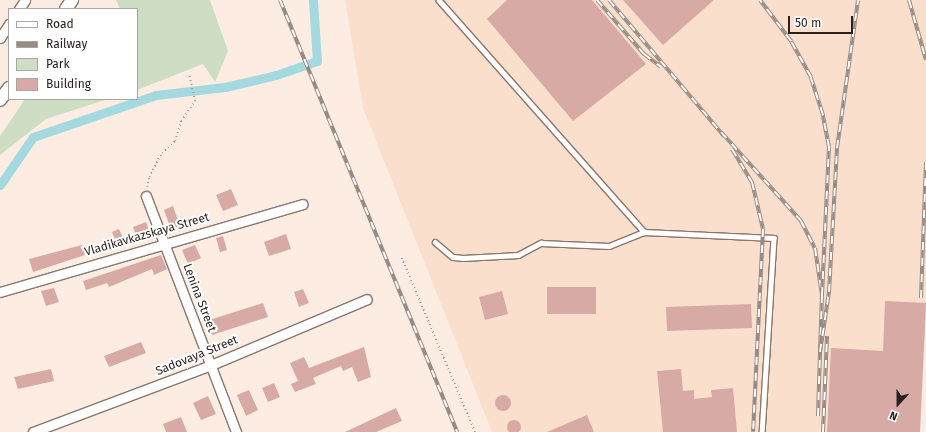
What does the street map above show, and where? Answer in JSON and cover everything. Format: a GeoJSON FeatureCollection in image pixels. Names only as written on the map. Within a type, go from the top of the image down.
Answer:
{"type":"FeatureCollection","features":[{"type":"Feature","properties":{"kind":"main road"},"geometry":{"type":"LineString","coordinates":[[0,100],[8,89]]}},
{"type":"Feature","properties":{"kind":"street"},"geometry":{"type":"LineString","coordinates":[[0,38],[8,26]]}},
{"type":"Feature","properties":{"kind":"street","name":"Lenina Street"},"geometry":{"type":"LineString","coordinates":[[146,196],[165,242],[236,432]]}},
{"type":"Feature","properties":{"kind":"street","name":"Vladikavkazskaya Street"},"geometry":{"type":"LineString","coordinates":[[0,292],[165,242],[302,204]]}},
{"type":"Feature","properties":{"kind":"street","name":"Sadovaya Street"},"geometry":{"type":"LineString","coordinates":[[33,432],[211,365],[367,299]]}},
{"type":"Feature","properties":{"kind":"lane"},"geometry":{"type":"LineString","coordinates":[[439,0],[644,232]]}},
{"type":"Feature","properties":{"kind":"lane"},"geometry":{"type":"LineString","coordinates":[[435,242],[453,257],[463,258],[518,255],[542,242],[609,246],[644,232],[774,238],[762,432]]}},
{"type":"Feature","properties":{"kind":"path"},"geometry":{"type":"LineString","coordinates":[[146,196],[149,177],[162,153],[175,141],[194,96],[189,75]]}},
{"type":"Feature","properties":{"kind":"path"},"geometry":{"type":"LineString","coordinates":[[402,258],[475,432]]}},
{"type":"Feature","properties":{"kind":"shaded area"},"geometry":{"type":"Polygon","coordinates":[[[345,0],[926,0],[926,317],[920,432],[492,432],[363,108],[345,0]]]}},
{"type":"Feature","properties":{"kind":"green space"},"geometry":{"type":"Polygon","coordinates":[[[116,0],[210,0],[228,51],[215,82],[203,64],[138,90],[138,8],[120,8],[116,0]]]}},
{"type":"Feature","properties":{"kind":"green space"},"geometry":{"type":"Polygon","coordinates":[[[24,100],[105,100],[46,119],[0,155],[0,136],[24,100]]]}},
{"type":"Feature","properties":{"kind":"building"},"geometry":{"type":"Polygon","coordinates":[[[507,0],[592,0],[646,64],[573,121],[487,19],[507,0]]]}},
{"type":"Feature","properties":{"kind":"building"},"geometry":{"type":"Polygon","coordinates":[[[623,0],[714,0],[663,45],[623,0]]]}},
{"type":"Feature","properties":{"kind":"building"},"geometry":{"type":"Polygon","coordinates":[[[231,189],[238,205],[223,211],[216,195],[231,189]]]}},
{"type":"Feature","properties":{"kind":"building"},"geometry":{"type":"Polygon","coordinates":[[[173,206],[180,226],[171,229],[164,210],[173,206]]]}},
{"type":"Feature","properties":{"kind":"building"},"geometry":{"type":"Polygon","coordinates":[[[146,222],[150,233],[137,238],[133,227],[146,222]]]}},
{"type":"Feature","properties":{"kind":"building"},"geometry":{"type":"Polygon","coordinates":[[[119,229],[125,243],[118,246],[112,232],[119,229]]]}},
{"type":"Feature","properties":{"kind":"building"},"geometry":{"type":"Polygon","coordinates":[[[286,234],[291,249],[269,256],[264,242],[286,234]]]}},
{"type":"Feature","properties":{"kind":"building"},"geometry":{"type":"Polygon","coordinates":[[[223,236],[227,250],[220,252],[216,238],[223,236]]]}},
{"type":"Feature","properties":{"kind":"building"},"geometry":{"type":"Polygon","coordinates":[[[82,245],[85,255],[33,272],[29,259],[82,245]]]}},
{"type":"Feature","properties":{"kind":"building"},"geometry":{"type":"Polygon","coordinates":[[[195,245],[201,258],[188,264],[182,250],[195,245]]]}},
{"type":"Feature","properties":{"kind":"building"},"geometry":{"type":"Polygon","coordinates":[[[161,255],[167,269],[154,275],[152,269],[109,287],[107,283],[86,290],[83,281],[161,255]]]}},
{"type":"Feature","properties":{"kind":"building"},"geometry":{"type":"Polygon","coordinates":[[[547,287],[596,287],[596,314],[547,314],[547,287]]]}},
{"type":"Feature","properties":{"kind":"building"},"geometry":{"type":"Polygon","coordinates":[[[54,288],[59,302],[46,306],[41,291],[54,288]]]}},
{"type":"Feature","properties":{"kind":"building"},"geometry":{"type":"Polygon","coordinates":[[[303,289],[309,303],[299,307],[294,292],[303,289]]]}},
{"type":"Feature","properties":{"kind":"building"},"geometry":{"type":"Polygon","coordinates":[[[502,291],[508,314],[485,320],[479,297],[502,291]]]}},
{"type":"Feature","properties":{"kind":"building"},"geometry":{"type":"Polygon","coordinates":[[[885,301],[926,303],[920,432],[827,432],[831,348],[883,351],[885,301]]]}},
{"type":"Feature","properties":{"kind":"building"},"geometry":{"type":"Polygon","coordinates":[[[263,303],[268,317],[212,335],[206,321],[263,303]]]}},
{"type":"Feature","properties":{"kind":"building"},"geometry":{"type":"Polygon","coordinates":[[[751,304],[752,328],[667,331],[666,307],[751,304]]]}},
{"type":"Feature","properties":{"kind":"building"},"geometry":{"type":"Polygon","coordinates":[[[141,342],[146,353],[109,367],[104,356],[141,342]]]}},
{"type":"Feature","properties":{"kind":"building"},"geometry":{"type":"Polygon","coordinates":[[[364,347],[371,377],[358,382],[352,367],[343,371],[341,366],[313,378],[316,384],[295,392],[291,384],[298,381],[290,363],[304,357],[309,368],[364,347]]]}},
{"type":"Feature","properties":{"kind":"building"},"geometry":{"type":"Polygon","coordinates":[[[51,369],[54,381],[18,389],[14,377],[51,369]]]}},
{"type":"Feature","properties":{"kind":"building"},"geometry":{"type":"Polygon","coordinates":[[[681,369],[683,391],[694,390],[694,399],[712,397],[711,390],[733,388],[737,432],[663,432],[657,371],[681,369]]]}},
{"type":"Feature","properties":{"kind":"building"},"geometry":{"type":"Polygon","coordinates":[[[274,383],[280,397],[268,402],[262,388],[274,383]]]}},
{"type":"Feature","properties":{"kind":"building"},"geometry":{"type":"Polygon","coordinates":[[[249,390],[258,410],[246,416],[237,395],[249,390]]]}},
{"type":"Feature","properties":{"kind":"building"},"geometry":{"type":"Polygon","coordinates":[[[503,395],[509,397],[511,403],[509,409],[503,411],[497,409],[495,403],[497,397],[503,395]]]}},
{"type":"Feature","properties":{"kind":"building"},"geometry":{"type":"Polygon","coordinates":[[[208,396],[216,414],[201,420],[193,403],[208,396]]]}},
{"type":"Feature","properties":{"kind":"building"},"geometry":{"type":"Polygon","coordinates":[[[396,408],[402,421],[376,432],[345,432],[396,408]]]}},
{"type":"Feature","properties":{"kind":"building"},"geometry":{"type":"Polygon","coordinates":[[[587,415],[594,432],[547,432],[587,415]]]}},
{"type":"Feature","properties":{"kind":"building"},"geometry":{"type":"Polygon","coordinates":[[[181,417],[187,432],[166,432],[163,424],[181,417]]]}},
{"type":"Feature","properties":{"kind":"building"},"geometry":{"type":"Polygon","coordinates":[[[511,420],[517,420],[521,424],[521,430],[518,433],[510,433],[507,430],[507,424],[511,420]]]}},
{"type":"Feature","properties":{"kind":"waterway"},"geometry":{"type":"LineString","coordinates":[[0,185],[33,137],[156,95],[225,87],[276,75],[317,61],[313,0]]}},
{"type":"Feature","properties":{"kind":"railway"},"geometry":{"type":"LineString","coordinates":[[280,0],[457,432]]}},
{"type":"Feature","properties":{"kind":"railway"},"geometry":{"type":"LineString","coordinates":[[597,0],[644,54],[661,67]]}},
{"type":"Feature","properties":{"kind":"railway"},"geometry":{"type":"LineString","coordinates":[[609,0],[724,136]]}},
{"type":"Feature","properties":{"kind":"railway"},"geometry":{"type":"LineString","coordinates":[[721,132],[801,221],[815,248],[822,295],[829,147],[823,115],[811,77],[791,41],[760,0]]}},
{"type":"Feature","properties":{"kind":"railway"},"geometry":{"type":"LineString","coordinates":[[822,295],[820,352],[829,292],[837,148],[858,0]]}},
{"type":"Feature","properties":{"kind":"railway"},"geometry":{"type":"LineString","coordinates":[[909,0],[926,60]]}},
{"type":"Feature","properties":{"kind":"railway"},"geometry":{"type":"LineString","coordinates":[[732,149],[752,182],[763,229],[753,432]]}},
{"type":"Feature","properties":{"kind":"railway"},"geometry":{"type":"LineString","coordinates":[[921,298],[926,162]]}},
{"type":"Feature","properties":{"kind":"railway"},"geometry":{"type":"LineString","coordinates":[[823,432],[827,336]]}},
{"type":"Feature","properties":{"kind":"railway"},"geometry":{"type":"LineString","coordinates":[[818,416],[820,352]]}}]}
